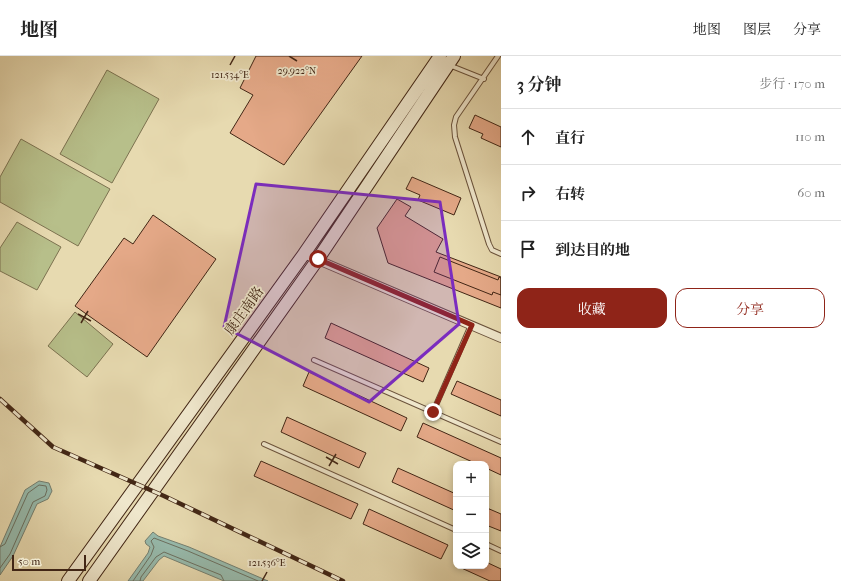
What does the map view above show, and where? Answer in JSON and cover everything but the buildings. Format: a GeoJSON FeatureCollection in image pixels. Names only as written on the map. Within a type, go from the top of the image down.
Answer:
{"type":"FeatureCollection","features":[{"type":"Feature","properties":{"kind":"main road","name":"康庄南路"},"geometry":{"type":"LineString","coordinates":[[68,581],[304,254],[448,59]]}},
{"type":"Feature","properties":{"kind":"main road"},"geometry":{"type":"LineString","coordinates":[[89,581],[318,259],[448,59]]}},
{"type":"Feature","properties":{"kind":"street"},"geometry":{"type":"LineString","coordinates":[[304,254],[501,338]]}},
{"type":"Feature","properties":{"kind":"lane"},"geometry":{"type":"LineString","coordinates":[[498,56],[484,79],[456,117],[454,124],[455,136],[489,244],[492,250],[501,254]]}},
{"type":"Feature","properties":{"kind":"lane"},"geometry":{"type":"LineString","coordinates":[[448,59],[484,79]]}},
{"type":"Feature","properties":{"kind":"lane"},"geometry":{"type":"LineString","coordinates":[[433,412],[472,325]]}},
{"type":"Feature","properties":{"kind":"lane"},"geometry":{"type":"LineString","coordinates":[[314,360],[501,442]]}},
{"type":"Feature","properties":{"kind":"lane"},"geometry":{"type":"LineString","coordinates":[[264,444],[453,529]]}},
{"type":"Feature","properties":{"kind":"lane"},"geometry":{"type":"LineString","coordinates":[[489,545],[501,551]]}},
{"type":"Feature","properties":{"kind":"highlighted area"},"geometry":{"type":"Polygon","coordinates":[[[256,184],[440,202],[459,324],[369,402],[224,327],[256,184]]]}},
{"type":"Feature","properties":{"kind":"green space"},"geometry":{"type":"Polygon","coordinates":[[[107,70],[159,99],[112,183],[60,154],[107,70]]]}},
{"type":"Feature","properties":{"kind":"green space"},"geometry":{"type":"Polygon","coordinates":[[[21,139],[110,189],[78,246],[0,202],[0,177],[21,139]]]}},
{"type":"Feature","properties":{"kind":"green space"},"geometry":{"type":"Polygon","coordinates":[[[17,222],[61,247],[37,290],[0,271],[0,248],[17,222]]]}},
{"type":"Feature","properties":{"kind":"green space"},"geometry":{"type":"Polygon","coordinates":[[[75,312],[113,344],[87,377],[48,346],[75,312]]]}},
{"type":"Feature","properties":{"kind":"water"},"geometry":{"type":"Polygon","coordinates":[[[39,481],[49,483],[52,491],[48,499],[37,504],[13,556],[0,575],[0,547],[25,490],[39,481]]]}},
{"type":"Feature","properties":{"kind":"water"},"geometry":{"type":"Polygon","coordinates":[[[153,532],[158,536],[189,547],[268,581],[224,581],[164,556],[159,560],[143,581],[128,581],[148,553],[150,547],[145,541],[153,532]]]}},
{"type":"Feature","properties":{"kind":"railway"},"geometry":{"type":"LineString","coordinates":[[0,399],[53,447],[164,496],[343,581]]}},
{"type":"Feature","properties":{"kind":"route"},"geometry":{"type":"LineString","coordinates":[[318,259],[472,325],[433,412]]}}]}
